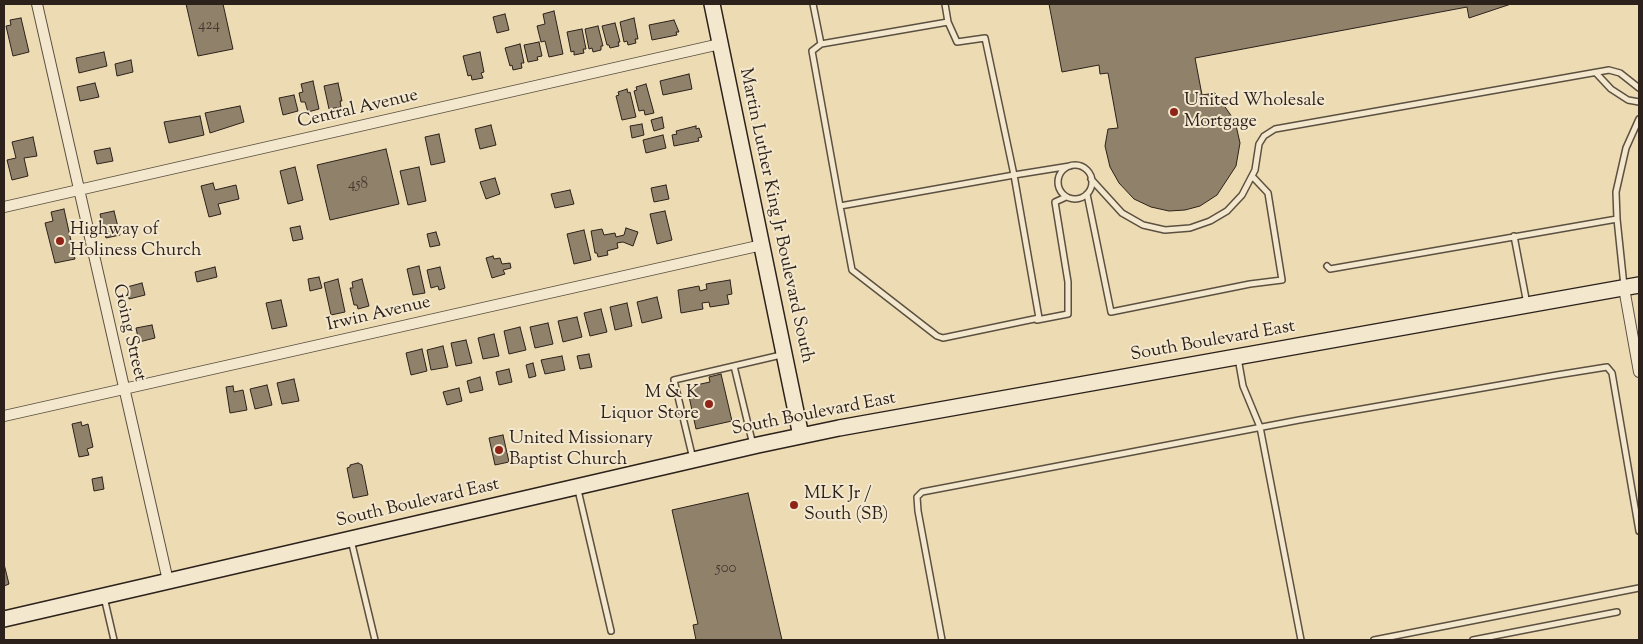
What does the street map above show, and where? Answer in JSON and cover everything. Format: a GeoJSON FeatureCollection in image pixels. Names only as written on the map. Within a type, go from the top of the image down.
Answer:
{"type":"FeatureCollection","features":[{"type":"Feature","properties":{"kind":"street","name":"Going Street"},"geometry":{"type":"LineString","coordinates":[[37,4],[168,581]]}},
{"type":"Feature","properties":{"kind":"street","name":"Martin Luther King Jr Boulevard South"},"geometry":{"type":"LineString","coordinates":[[712,4],[801,436]]}},
{"type":"Feature","properties":{"kind":"street","name":"Central Avenue"},"geometry":{"type":"LineString","coordinates":[[4,207],[720,44]]}},
{"type":"Feature","properties":{"kind":"street","name":"Irwin Avenue"},"geometry":{"type":"LineString","coordinates":[[4,416],[762,245]]}},
{"type":"Feature","properties":{"kind":"street","name":"South Boulevard East"},"geometry":{"type":"LineString","coordinates":[[4,619],[801,436],[1639,285]]}},
{"type":"Feature","properties":{"kind":"street"},"geometry":{"type":"LineString","coordinates":[[1624,288],[1639,372]]}},
{"type":"Feature","properties":{"kind":"lane"},"geometry":{"type":"LineString","coordinates":[[813,4],[821,44]]}},
{"type":"Feature","properties":{"kind":"lane"},"geometry":{"type":"LineString","coordinates":[[945,4],[948,22],[957,42],[983,36],[986,39],[1014,175],[1039,316],[1037,320]]}},
{"type":"Feature","properties":{"kind":"lane"},"geometry":{"type":"LineString","coordinates":[[948,22],[821,44],[812,51],[854,274],[937,336],[944,338],[1068,314],[1068,282],[1055,202],[1066,196]]}},
{"type":"Feature","properties":{"kind":"lane"},"geometry":{"type":"LineString","coordinates":[[840,206],[1014,175],[1081,166],[1122,213],[1142,225],[1165,230],[1190,228],[1210,221],[1227,211],[1242,195],[1252,176],[1259,144],[1264,136],[1275,129],[1582,73],[1596,73],[1608,70],[1620,73],[1639,88]]}},
{"type":"Feature","properties":{"kind":"lane"},"geometry":{"type":"LineString","coordinates":[[1596,73],[1611,89],[1628,100],[1639,102]]}},
{"type":"Feature","properties":{"kind":"lane"},"geometry":{"type":"LineString","coordinates":[[1624,288],[1616,192],[1620,170],[1630,138],[1639,119]]}},
{"type":"Feature","properties":{"kind":"lane"},"geometry":{"type":"LineString","coordinates":[[1070,166],[1059,177],[1060,188],[1066,196],[1077,199],[1087,194],[1090,190],[1091,179]]}},
{"type":"Feature","properties":{"kind":"lane"},"geometry":{"type":"LineString","coordinates":[[1087,194],[1111,312],[1250,284],[1282,280],[1268,193],[1252,176]]}},
{"type":"Feature","properties":{"kind":"lane"},"geometry":{"type":"LineString","coordinates":[[1327,266],[1330,268],[1617,218]]}},
{"type":"Feature","properties":{"kind":"lane"},"geometry":{"type":"LineString","coordinates":[[1514,236],[1527,305]]}},
{"type":"Feature","properties":{"kind":"lane"},"geometry":{"type":"LineString","coordinates":[[693,460],[674,380],[784,355]]}},
{"type":"Feature","properties":{"kind":"lane"},"geometry":{"type":"LineString","coordinates":[[1238,357],[1244,388],[1260,427],[1301,640]]}},
{"type":"Feature","properties":{"kind":"lane"},"geometry":{"type":"LineString","coordinates":[[734,366],[753,446]]}},
{"type":"Feature","properties":{"kind":"lane"},"geometry":{"type":"LineString","coordinates":[[942,640],[918,511],[917,497],[922,492],[1260,427],[1607,367],[1612,373],[1639,531]]}},
{"type":"Feature","properties":{"kind":"lane"},"geometry":{"type":"LineString","coordinates":[[577,487],[611,631]]}},
{"type":"Feature","properties":{"kind":"lane"},"geometry":{"type":"LineString","coordinates":[[351,539],[375,640]]}},
{"type":"Feature","properties":{"kind":"lane"},"geometry":{"type":"LineString","coordinates":[[1374,640],[1639,588]]}},
{"type":"Feature","properties":{"kind":"lane"},"geometry":{"type":"LineString","coordinates":[[104,596],[114,640]]}},
{"type":"Feature","properties":{"kind":"lane"},"geometry":{"type":"LineString","coordinates":[[1472,640],[1510,637],[1616,612]]}},
{"type":"Feature","properties":{"kind":"building"},"geometry":{"type":"Polygon","coordinates":[[[186,4],[223,4],[233,49],[198,56],[186,4]]]}},
{"type":"Feature","properties":{"kind":"building"},"geometry":{"type":"Polygon","coordinates":[[[1049,4],[1511,4],[1469,18],[1467,7],[1195,58],[1202,95],[1215,93],[1235,121],[1240,143],[1236,166],[1217,195],[1200,206],[1185,210],[1169,211],[1151,207],[1134,199],[1119,183],[1110,167],[1105,146],[1108,129],[1118,128],[1108,73],[1100,74],[1099,65],[1062,72],[1049,4]]]}},
{"type":"Feature","properties":{"kind":"building"},"geometry":{"type":"Polygon","coordinates":[[[554,11],[563,54],[549,57],[545,41],[541,42],[537,26],[545,24],[543,14],[554,11]]]}},
{"type":"Feature","properties":{"kind":"building"},"geometry":{"type":"Polygon","coordinates":[[[505,14],[509,30],[497,33],[493,17],[505,14]]]}},
{"type":"Feature","properties":{"kind":"building"},"geometry":{"type":"Polygon","coordinates":[[[21,18],[29,52],[13,56],[6,26],[11,25],[10,20],[21,18]]]}},
{"type":"Feature","properties":{"kind":"building"},"geometry":{"type":"Polygon","coordinates":[[[634,18],[638,39],[635,39],[636,43],[628,45],[627,41],[624,42],[620,22],[634,18]]]}},
{"type":"Feature","properties":{"kind":"building"},"geometry":{"type":"Polygon","coordinates":[[[674,20],[679,32],[676,32],[677,35],[652,40],[649,25],[674,20]]]}},
{"type":"Feature","properties":{"kind":"building"},"geometry":{"type":"Polygon","coordinates":[[[615,23],[620,42],[618,42],[619,46],[610,48],[607,45],[602,26],[615,23]]]}},
{"type":"Feature","properties":{"kind":"building"},"geometry":{"type":"Polygon","coordinates":[[[598,26],[603,46],[601,46],[601,50],[593,52],[592,48],[589,49],[585,29],[598,26]]]}},
{"type":"Feature","properties":{"kind":"building"},"geometry":{"type":"Polygon","coordinates":[[[582,29],[586,49],[583,49],[584,53],[574,55],[574,51],[571,52],[567,32],[582,29]]]}},
{"type":"Feature","properties":{"kind":"building"},"geometry":{"type":"Polygon","coordinates":[[[539,42],[542,56],[537,57],[538,60],[528,62],[524,45],[539,42]]]}},
{"type":"Feature","properties":{"kind":"building"},"geometry":{"type":"Polygon","coordinates":[[[520,44],[524,63],[521,63],[522,68],[513,70],[505,48],[520,44]]]}},
{"type":"Feature","properties":{"kind":"building"},"geometry":{"type":"Polygon","coordinates":[[[104,52],[107,66],[79,73],[76,58],[104,52]]]}},
{"type":"Feature","properties":{"kind":"building"},"geometry":{"type":"Polygon","coordinates":[[[480,52],[484,72],[481,73],[483,78],[472,80],[471,75],[468,76],[463,56],[480,52]]]}},
{"type":"Feature","properties":{"kind":"building"},"geometry":{"type":"Polygon","coordinates":[[[131,60],[133,72],[117,76],[115,64],[131,60]]]}},
{"type":"Feature","properties":{"kind":"building"},"geometry":{"type":"Polygon","coordinates":[[[689,74],[692,89],[663,95],[660,81],[689,74]]]}},
{"type":"Feature","properties":{"kind":"building"},"geometry":{"type":"Polygon","coordinates":[[[313,81],[319,109],[308,112],[305,102],[301,102],[299,93],[303,92],[301,84],[313,81]]]}},
{"type":"Feature","properties":{"kind":"building"},"geometry":{"type":"Polygon","coordinates":[[[95,83],[99,97],[80,101],[77,87],[95,83]]]}},
{"type":"Feature","properties":{"kind":"building"},"geometry":{"type":"Polygon","coordinates":[[[338,83],[342,101],[340,101],[341,107],[329,109],[324,86],[338,83]]]}},
{"type":"Feature","properties":{"kind":"building"},"geometry":{"type":"Polygon","coordinates":[[[646,84],[654,113],[645,115],[644,110],[639,111],[634,91],[637,90],[636,87],[646,84]]]}},
{"type":"Feature","properties":{"kind":"building"},"geometry":{"type":"Polygon","coordinates":[[[627,89],[628,93],[630,92],[636,117],[622,120],[616,96],[619,95],[618,92],[627,89]]]}},
{"type":"Feature","properties":{"kind":"building"},"geometry":{"type":"Polygon","coordinates":[[[294,95],[298,111],[283,115],[279,98],[294,95]]]}},
{"type":"Feature","properties":{"kind":"building"},"geometry":{"type":"Polygon","coordinates":[[[240,106],[244,122],[210,133],[205,113],[240,106]]]}},
{"type":"Feature","properties":{"kind":"building"},"geometry":{"type":"Polygon","coordinates":[[[200,116],[204,135],[169,143],[164,122],[200,116]]]}},
{"type":"Feature","properties":{"kind":"building"},"geometry":{"type":"Polygon","coordinates":[[[662,117],[664,128],[654,131],[651,120],[662,117]]]}},
{"type":"Feature","properties":{"kind":"building"},"geometry":{"type":"Polygon","coordinates":[[[642,124],[644,135],[632,138],[630,126],[642,124]]]}},
{"type":"Feature","properties":{"kind":"building"},"geometry":{"type":"Polygon","coordinates":[[[491,125],[496,145],[480,149],[475,129],[491,125]]]}},
{"type":"Feature","properties":{"kind":"building"},"geometry":{"type":"Polygon","coordinates":[[[696,126],[696,129],[699,128],[702,137],[698,138],[699,141],[674,146],[672,135],[677,134],[676,131],[696,126]]]}},
{"type":"Feature","properties":{"kind":"building"},"geometry":{"type":"Polygon","coordinates":[[[439,134],[445,162],[431,165],[425,137],[439,134]]]}},
{"type":"Feature","properties":{"kind":"building"},"geometry":{"type":"Polygon","coordinates":[[[663,135],[666,148],[646,153],[643,140],[663,135]]]}},
{"type":"Feature","properties":{"kind":"building"},"geometry":{"type":"Polygon","coordinates":[[[33,137],[37,156],[24,158],[28,176],[12,180],[7,160],[16,158],[12,142],[33,137]]]}},
{"type":"Feature","properties":{"kind":"building"},"geometry":{"type":"Polygon","coordinates":[[[110,148],[113,161],[97,164],[94,151],[110,148]]]}},
{"type":"Feature","properties":{"kind":"building"},"geometry":{"type":"Polygon","coordinates":[[[386,149],[399,204],[330,220],[317,165],[386,149]]]}},
{"type":"Feature","properties":{"kind":"building"},"geometry":{"type":"Polygon","coordinates":[[[295,167],[303,200],[288,204],[280,171],[295,167]]]}},
{"type":"Feature","properties":{"kind":"building"},"geometry":{"type":"Polygon","coordinates":[[[419,167],[426,201],[408,205],[400,171],[419,167]]]}},
{"type":"Feature","properties":{"kind":"building"},"geometry":{"type":"Polygon","coordinates":[[[495,178],[500,194],[486,199],[480,182],[495,178]]]}},
{"type":"Feature","properties":{"kind":"building"},"geometry":{"type":"Polygon","coordinates":[[[213,183],[215,190],[236,185],[239,199],[218,204],[221,214],[209,217],[201,186],[213,183]]]}},
{"type":"Feature","properties":{"kind":"building"},"geometry":{"type":"Polygon","coordinates":[[[666,185],[669,199],[654,202],[651,188],[666,185]]]}},
{"type":"Feature","properties":{"kind":"building"},"geometry":{"type":"Polygon","coordinates":[[[570,190],[574,204],[555,208],[551,194],[570,190]]]}},
{"type":"Feature","properties":{"kind":"building","name":"Highway of Holiness Church"},"geometry":{"type":"Polygon","coordinates":[[[64,209],[75,259],[55,263],[45,223],[53,221],[51,212],[64,209]]]}},
{"type":"Feature","properties":{"kind":"building"},"geometry":{"type":"Polygon","coordinates":[[[114,211],[120,235],[106,238],[100,214],[114,211]]]}},
{"type":"Feature","properties":{"kind":"building"},"geometry":{"type":"Polygon","coordinates":[[[665,211],[672,240],[657,244],[650,214],[665,211]]]}},
{"type":"Feature","properties":{"kind":"building"},"geometry":{"type":"Polygon","coordinates":[[[300,226],[303,239],[293,241],[290,228],[300,226]]]}},
{"type":"Feature","properties":{"kind":"building"},"geometry":{"type":"Polygon","coordinates":[[[626,228],[638,232],[633,246],[623,242],[617,243],[618,248],[607,251],[608,255],[598,257],[597,253],[595,253],[591,231],[602,229],[604,235],[615,233],[616,237],[624,235],[626,228]]]}},
{"type":"Feature","properties":{"kind":"building"},"geometry":{"type":"Polygon","coordinates":[[[584,230],[591,260],[574,264],[567,234],[584,230]]]}},
{"type":"Feature","properties":{"kind":"building"},"geometry":{"type":"Polygon","coordinates":[[[436,232],[440,245],[430,247],[427,234],[436,232]]]}},
{"type":"Feature","properties":{"kind":"building"},"geometry":{"type":"Polygon","coordinates":[[[493,256],[494,259],[500,258],[502,264],[510,263],[511,268],[503,270],[505,274],[492,278],[486,258],[493,256]]]}},
{"type":"Feature","properties":{"kind":"building"},"geometry":{"type":"Polygon","coordinates":[[[419,266],[425,293],[413,295],[407,269],[419,266]]]}},
{"type":"Feature","properties":{"kind":"building"},"geometry":{"type":"Polygon","coordinates":[[[215,267],[217,277],[197,282],[195,272],[215,267]]]}},
{"type":"Feature","properties":{"kind":"building"},"geometry":{"type":"Polygon","coordinates":[[[440,267],[445,288],[439,290],[438,286],[431,288],[427,270],[440,267]]]}},
{"type":"Feature","properties":{"kind":"building"},"geometry":{"type":"Polygon","coordinates":[[[319,277],[322,288],[310,291],[308,279],[319,277]]]}},
{"type":"Feature","properties":{"kind":"building"},"geometry":{"type":"Polygon","coordinates":[[[338,279],[345,312],[331,315],[324,283],[338,279]]]}},
{"type":"Feature","properties":{"kind":"building"},"geometry":{"type":"Polygon","coordinates":[[[362,279],[369,306],[358,309],[357,305],[354,305],[350,288],[353,288],[352,282],[362,279]]]}},
{"type":"Feature","properties":{"kind":"building"},"geometry":{"type":"Polygon","coordinates":[[[730,280],[732,294],[727,295],[729,304],[710,307],[709,302],[702,303],[703,309],[681,313],[678,290],[699,286],[700,291],[707,289],[706,284],[730,280]]]}},
{"type":"Feature","properties":{"kind":"building"},"geometry":{"type":"Polygon","coordinates":[[[142,283],[145,295],[129,299],[127,287],[142,283]]]}},
{"type":"Feature","properties":{"kind":"building"},"geometry":{"type":"Polygon","coordinates":[[[657,297],[662,318],[642,323],[637,302],[657,297]]]}},
{"type":"Feature","properties":{"kind":"building"},"geometry":{"type":"Polygon","coordinates":[[[281,300],[287,326],[272,329],[266,303],[281,300]]]}},
{"type":"Feature","properties":{"kind":"building"},"geometry":{"type":"Polygon","coordinates":[[[627,303],[632,326],[615,330],[610,307],[627,303]]]}},
{"type":"Feature","properties":{"kind":"building"},"geometry":{"type":"Polygon","coordinates":[[[601,309],[607,332],[590,336],[584,313],[601,309]]]}},
{"type":"Feature","properties":{"kind":"building"},"geometry":{"type":"Polygon","coordinates":[[[577,317],[582,337],[563,342],[558,321],[577,317]]]}},
{"type":"Feature","properties":{"kind":"building"},"geometry":{"type":"Polygon","coordinates":[[[548,323],[553,344],[535,348],[530,327],[548,323]]]}},
{"type":"Feature","properties":{"kind":"building"},"geometry":{"type":"Polygon","coordinates":[[[152,325],[155,338],[139,342],[136,328],[152,325]]]}},
{"type":"Feature","properties":{"kind":"building"},"geometry":{"type":"Polygon","coordinates":[[[520,327],[526,350],[509,354],[504,331],[520,327]]]}},
{"type":"Feature","properties":{"kind":"building"},"geometry":{"type":"Polygon","coordinates":[[[494,334],[499,356],[483,359],[478,338],[494,334]]]}},
{"type":"Feature","properties":{"kind":"building"},"geometry":{"type":"Polygon","coordinates":[[[466,340],[472,363],[456,366],[451,343],[466,340]]]}},
{"type":"Feature","properties":{"kind":"building"},"geometry":{"type":"Polygon","coordinates":[[[443,346],[448,367],[431,370],[427,350],[443,346]]]}},
{"type":"Feature","properties":{"kind":"building"},"geometry":{"type":"Polygon","coordinates":[[[422,349],[427,371],[411,375],[406,353],[422,349]]]}},
{"type":"Feature","properties":{"kind":"building"},"geometry":{"type":"Polygon","coordinates":[[[589,354],[592,367],[580,369],[577,356],[589,354]]]}},
{"type":"Feature","properties":{"kind":"building"},"geometry":{"type":"Polygon","coordinates":[[[562,356],[565,370],[545,374],[541,360],[562,356]]]}},
{"type":"Feature","properties":{"kind":"building"},"geometry":{"type":"Polygon","coordinates":[[[533,363],[536,376],[529,378],[526,365],[533,363]]]}},
{"type":"Feature","properties":{"kind":"building"},"geometry":{"type":"Polygon","coordinates":[[[509,369],[512,382],[499,385],[496,372],[509,369]]]}},
{"type":"Feature","properties":{"kind":"building","name":"M & K Liquor Store"},"geometry":{"type":"Polygon","coordinates":[[[721,374],[732,421],[696,429],[687,387],[710,382],[709,377],[721,374]]]}},
{"type":"Feature","properties":{"kind":"building"},"geometry":{"type":"Polygon","coordinates":[[[480,377],[483,390],[470,393],[467,381],[480,377]]]}},
{"type":"Feature","properties":{"kind":"building"},"geometry":{"type":"Polygon","coordinates":[[[294,379],[299,401],[282,404],[277,383],[294,379]]]}},
{"type":"Feature","properties":{"kind":"building"},"geometry":{"type":"Polygon","coordinates":[[[267,385],[272,405],[255,409],[250,389],[267,385]]]}},
{"type":"Feature","properties":{"kind":"building"},"geometry":{"type":"Polygon","coordinates":[[[233,386],[234,392],[243,390],[247,410],[230,413],[226,387],[233,386]]]}},
{"type":"Feature","properties":{"kind":"building"},"geometry":{"type":"Polygon","coordinates":[[[459,388],[462,401],[447,405],[443,392],[459,388]]]}},
{"type":"Feature","properties":{"kind":"building"},"geometry":{"type":"Polygon","coordinates":[[[81,422],[82,426],[88,424],[93,447],[87,449],[89,455],[79,457],[72,424],[81,422]]]}},
{"type":"Feature","properties":{"kind":"building","name":"United Missionary Baptist Church"},"geometry":{"type":"Polygon","coordinates":[[[503,435],[509,462],[495,465],[489,438],[503,435]]]}},
{"type":"Feature","properties":{"kind":"building"},"geometry":{"type":"Polygon","coordinates":[[[358,463],[362,465],[368,495],[353,498],[347,468],[358,463]]]}},
{"type":"Feature","properties":{"kind":"building"},"geometry":{"type":"Polygon","coordinates":[[[102,477],[104,489],[94,491],[92,479],[102,477]]]}},
{"type":"Feature","properties":{"kind":"building"},"geometry":{"type":"Polygon","coordinates":[[[748,493],[782,640],[696,640],[693,625],[698,624],[672,510],[748,493]]]}},
{"type":"Feature","properties":{"kind":"building"},"geometry":{"type":"Polygon","coordinates":[[[4,564],[9,584],[4,586],[4,564]]]}},
{"type":"Feature","properties":{"kind":"place","name":"United Wholesale Mortgage"},"geometry":{"type":"Point","coordinates":[1174,112]}},
{"type":"Feature","properties":{"kind":"place","name":"Highway of Holiness Church"},"geometry":{"type":"Point","coordinates":[60,241]}},
{"type":"Feature","properties":{"kind":"place","name":"M & K Liquor Store"},"geometry":{"type":"Point","coordinates":[709,404]}},
{"type":"Feature","properties":{"kind":"place","name":"United Missionary Baptist Church"},"geometry":{"type":"Point","coordinates":[499,450]}},
{"type":"Feature","properties":{"kind":"place","name":"MLK Jr / South (SB)"},"geometry":{"type":"Point","coordinates":[794,505]}}]}
